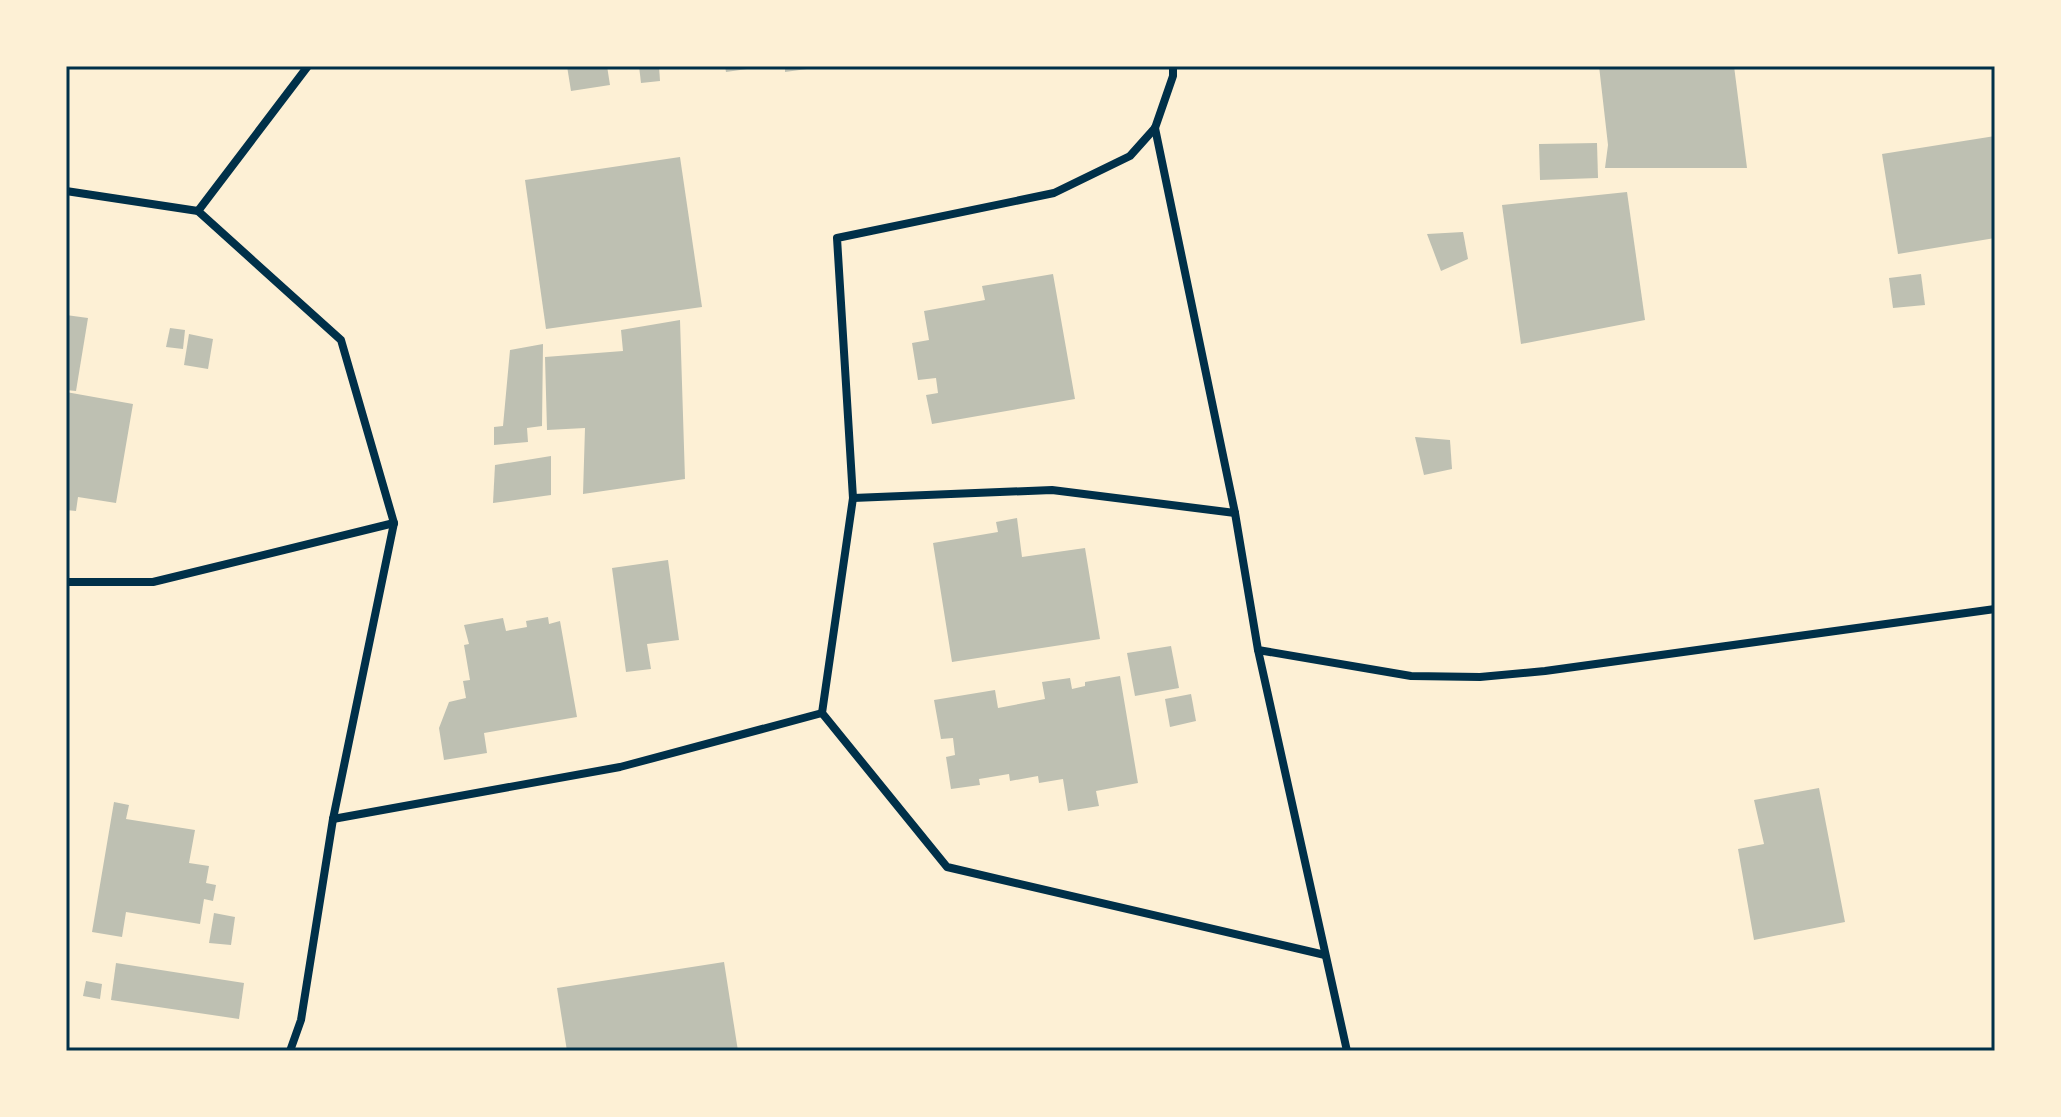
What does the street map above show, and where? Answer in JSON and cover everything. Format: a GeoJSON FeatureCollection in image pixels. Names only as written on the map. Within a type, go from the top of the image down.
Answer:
{"type":"FeatureCollection","features":[{"type":"Feature","properties":{"kind":"street"},"geometry":{"type":"LineString","coordinates":[[198,211],[308,66]]}},
{"type":"Feature","properties":{"kind":"street"},"geometry":{"type":"LineString","coordinates":[[1173,66],[1173,76],[1155,128],[1130,156],[1054,193],[837,238],[853,498],[822,713],[947,867],[1325,955]]}},
{"type":"Feature","properties":{"kind":"street"},"geometry":{"type":"LineString","coordinates":[[1155,128],[1235,513],[1258,650],[1347,1051]]}},
{"type":"Feature","properties":{"kind":"street"},"geometry":{"type":"LineString","coordinates":[[66,191],[198,211],[341,340],[394,523],[333,819],[301,1020],[290,1051]]}},
{"type":"Feature","properties":{"kind":"street"},"geometry":{"type":"LineString","coordinates":[[853,498],[1052,490],[1235,513]]}},
{"type":"Feature","properties":{"kind":"street"},"geometry":{"type":"LineString","coordinates":[[66,582],[153,582],[394,523]]}},
{"type":"Feature","properties":{"kind":"street"},"geometry":{"type":"LineString","coordinates":[[1258,650],[1411,676],[1480,677],[1545,671],[1995,609]]}},
{"type":"Feature","properties":{"kind":"street"},"geometry":{"type":"LineString","coordinates":[[333,819],[620,767],[822,713]]}},
{"type":"Feature","properties":{"kind":"building"},"geometry":{"type":"Polygon","coordinates":[[[567,66],[607,66],[610,85],[571,91],[567,66]]]}},
{"type":"Feature","properties":{"kind":"building"},"geometry":{"type":"Polygon","coordinates":[[[639,66],[659,66],[660,81],[641,83],[639,66]]]}},
{"type":"Feature","properties":{"kind":"building"},"geometry":{"type":"Polygon","coordinates":[[[725,66],[754,66],[754,68],[726,72],[725,66]]]}},
{"type":"Feature","properties":{"kind":"building"},"geometry":{"type":"Polygon","coordinates":[[[785,66],[814,66],[814,68],[785,72],[785,66]]]}},
{"type":"Feature","properties":{"kind":"building"},"geometry":{"type":"Polygon","coordinates":[[[1599,66],[1734,66],[1747,168],[1605,168],[1608,145],[1599,66]]]}},
{"type":"Feature","properties":{"kind":"building"},"geometry":{"type":"Polygon","coordinates":[[[1995,136],[1995,238],[1898,254],[1882,154],[1995,136]]]}},
{"type":"Feature","properties":{"kind":"building"},"geometry":{"type":"Polygon","coordinates":[[[1597,143],[1598,178],[1540,180],[1539,144],[1597,143]]]}},
{"type":"Feature","properties":{"kind":"building"},"geometry":{"type":"Polygon","coordinates":[[[680,157],[702,307],[546,329],[525,180],[680,157]]]}},
{"type":"Feature","properties":{"kind":"building"},"geometry":{"type":"Polygon","coordinates":[[[1627,192],[1645,320],[1521,344],[1502,205],[1627,192]]]}},
{"type":"Feature","properties":{"kind":"building"},"geometry":{"type":"Polygon","coordinates":[[[1463,232],[1468,259],[1441,271],[1427,234],[1463,232]]]}},
{"type":"Feature","properties":{"kind":"building"},"geometry":{"type":"Polygon","coordinates":[[[1053,274],[1075,399],[932,424],[926,395],[938,393],[936,378],[918,380],[912,343],[929,340],[924,311],[985,300],[982,286],[1053,274]]]}},
{"type":"Feature","properties":{"kind":"building"},"geometry":{"type":"Polygon","coordinates":[[[1921,274],[1925,305],[1893,308],[1889,278],[1921,274]]]}},
{"type":"Feature","properties":{"kind":"building"},"geometry":{"type":"Polygon","coordinates":[[[66,315],[88,318],[76,391],[66,390],[66,315]]]}},
{"type":"Feature","properties":{"kind":"building"},"geometry":{"type":"Polygon","coordinates":[[[680,320],[685,479],[583,494],[585,428],[547,430],[545,357],[623,351],[621,330],[680,320]]]}},
{"type":"Feature","properties":{"kind":"building"},"geometry":{"type":"Polygon","coordinates":[[[170,328],[185,330],[183,349],[166,347],[170,328]]]}},
{"type":"Feature","properties":{"kind":"building"},"geometry":{"type":"Polygon","coordinates":[[[189,334],[213,339],[208,369],[184,365],[189,334]]]}},
{"type":"Feature","properties":{"kind":"building"},"geometry":{"type":"Polygon","coordinates":[[[543,344],[542,426],[527,428],[528,442],[494,445],[494,427],[503,426],[510,350],[543,344]]]}},
{"type":"Feature","properties":{"kind":"building"},"geometry":{"type":"Polygon","coordinates":[[[66,392],[133,404],[116,503],[78,497],[76,511],[66,510],[66,392]]]}},
{"type":"Feature","properties":{"kind":"building"},"geometry":{"type":"Polygon","coordinates":[[[1415,437],[1450,440],[1452,469],[1424,475],[1415,437]]]}},
{"type":"Feature","properties":{"kind":"building"},"geometry":{"type":"Polygon","coordinates":[[[551,456],[551,495],[493,503],[495,465],[551,456]]]}},
{"type":"Feature","properties":{"kind":"building"},"geometry":{"type":"Polygon","coordinates":[[[1017,518],[1022,557],[1085,548],[1100,639],[952,662],[933,543],[998,532],[996,522],[1017,518]]]}},
{"type":"Feature","properties":{"kind":"building"},"geometry":{"type":"Polygon","coordinates":[[[668,560],[679,640],[647,644],[651,669],[626,672],[612,568],[668,560]]]}},
{"type":"Feature","properties":{"kind":"building"},"geometry":{"type":"Polygon","coordinates":[[[548,617],[549,624],[560,621],[577,717],[484,733],[487,753],[444,760],[439,728],[449,702],[466,698],[463,681],[470,680],[464,645],[469,644],[464,625],[503,618],[506,631],[527,627],[526,621],[548,617]]]}},
{"type":"Feature","properties":{"kind":"building"},"geometry":{"type":"Polygon","coordinates":[[[1171,646],[1179,688],[1135,696],[1127,653],[1171,646]]]}},
{"type":"Feature","properties":{"kind":"building"},"geometry":{"type":"Polygon","coordinates":[[[1120,676],[1138,783],[1096,791],[1099,806],[1068,811],[1063,779],[1039,783],[1038,776],[1010,781],[1009,774],[979,779],[980,785],[951,789],[946,757],[955,755],[953,738],[941,739],[934,700],[995,690],[998,708],[1045,699],[1042,682],[1070,678],[1072,689],[1085,686],[1085,682],[1120,676]]]}},
{"type":"Feature","properties":{"kind":"building"},"geometry":{"type":"Polygon","coordinates":[[[1191,694],[1196,721],[1170,727],[1165,699],[1191,694]]]}},
{"type":"Feature","properties":{"kind":"building"},"geometry":{"type":"Polygon","coordinates":[[[1819,788],[1845,922],[1754,940],[1738,849],[1764,844],[1754,800],[1819,788]]]}},
{"type":"Feature","properties":{"kind":"building"},"geometry":{"type":"Polygon","coordinates":[[[114,802],[129,805],[126,819],[195,830],[189,863],[209,866],[206,883],[216,885],[213,901],[204,899],[200,924],[126,912],[122,937],[92,932],[114,802]]]}},
{"type":"Feature","properties":{"kind":"building"},"geometry":{"type":"Polygon","coordinates":[[[214,913],[235,917],[231,945],[209,943],[214,913]]]}},
{"type":"Feature","properties":{"kind":"building"},"geometry":{"type":"Polygon","coordinates":[[[724,962],[738,1051],[567,1051],[557,988],[724,962]]]}},
{"type":"Feature","properties":{"kind":"building"},"geometry":{"type":"Polygon","coordinates":[[[116,963],[244,983],[239,1019],[111,1000],[116,963]]]}},
{"type":"Feature","properties":{"kind":"building"},"geometry":{"type":"Polygon","coordinates":[[[86,981],[102,984],[100,999],[83,996],[86,981]]]}}]}
